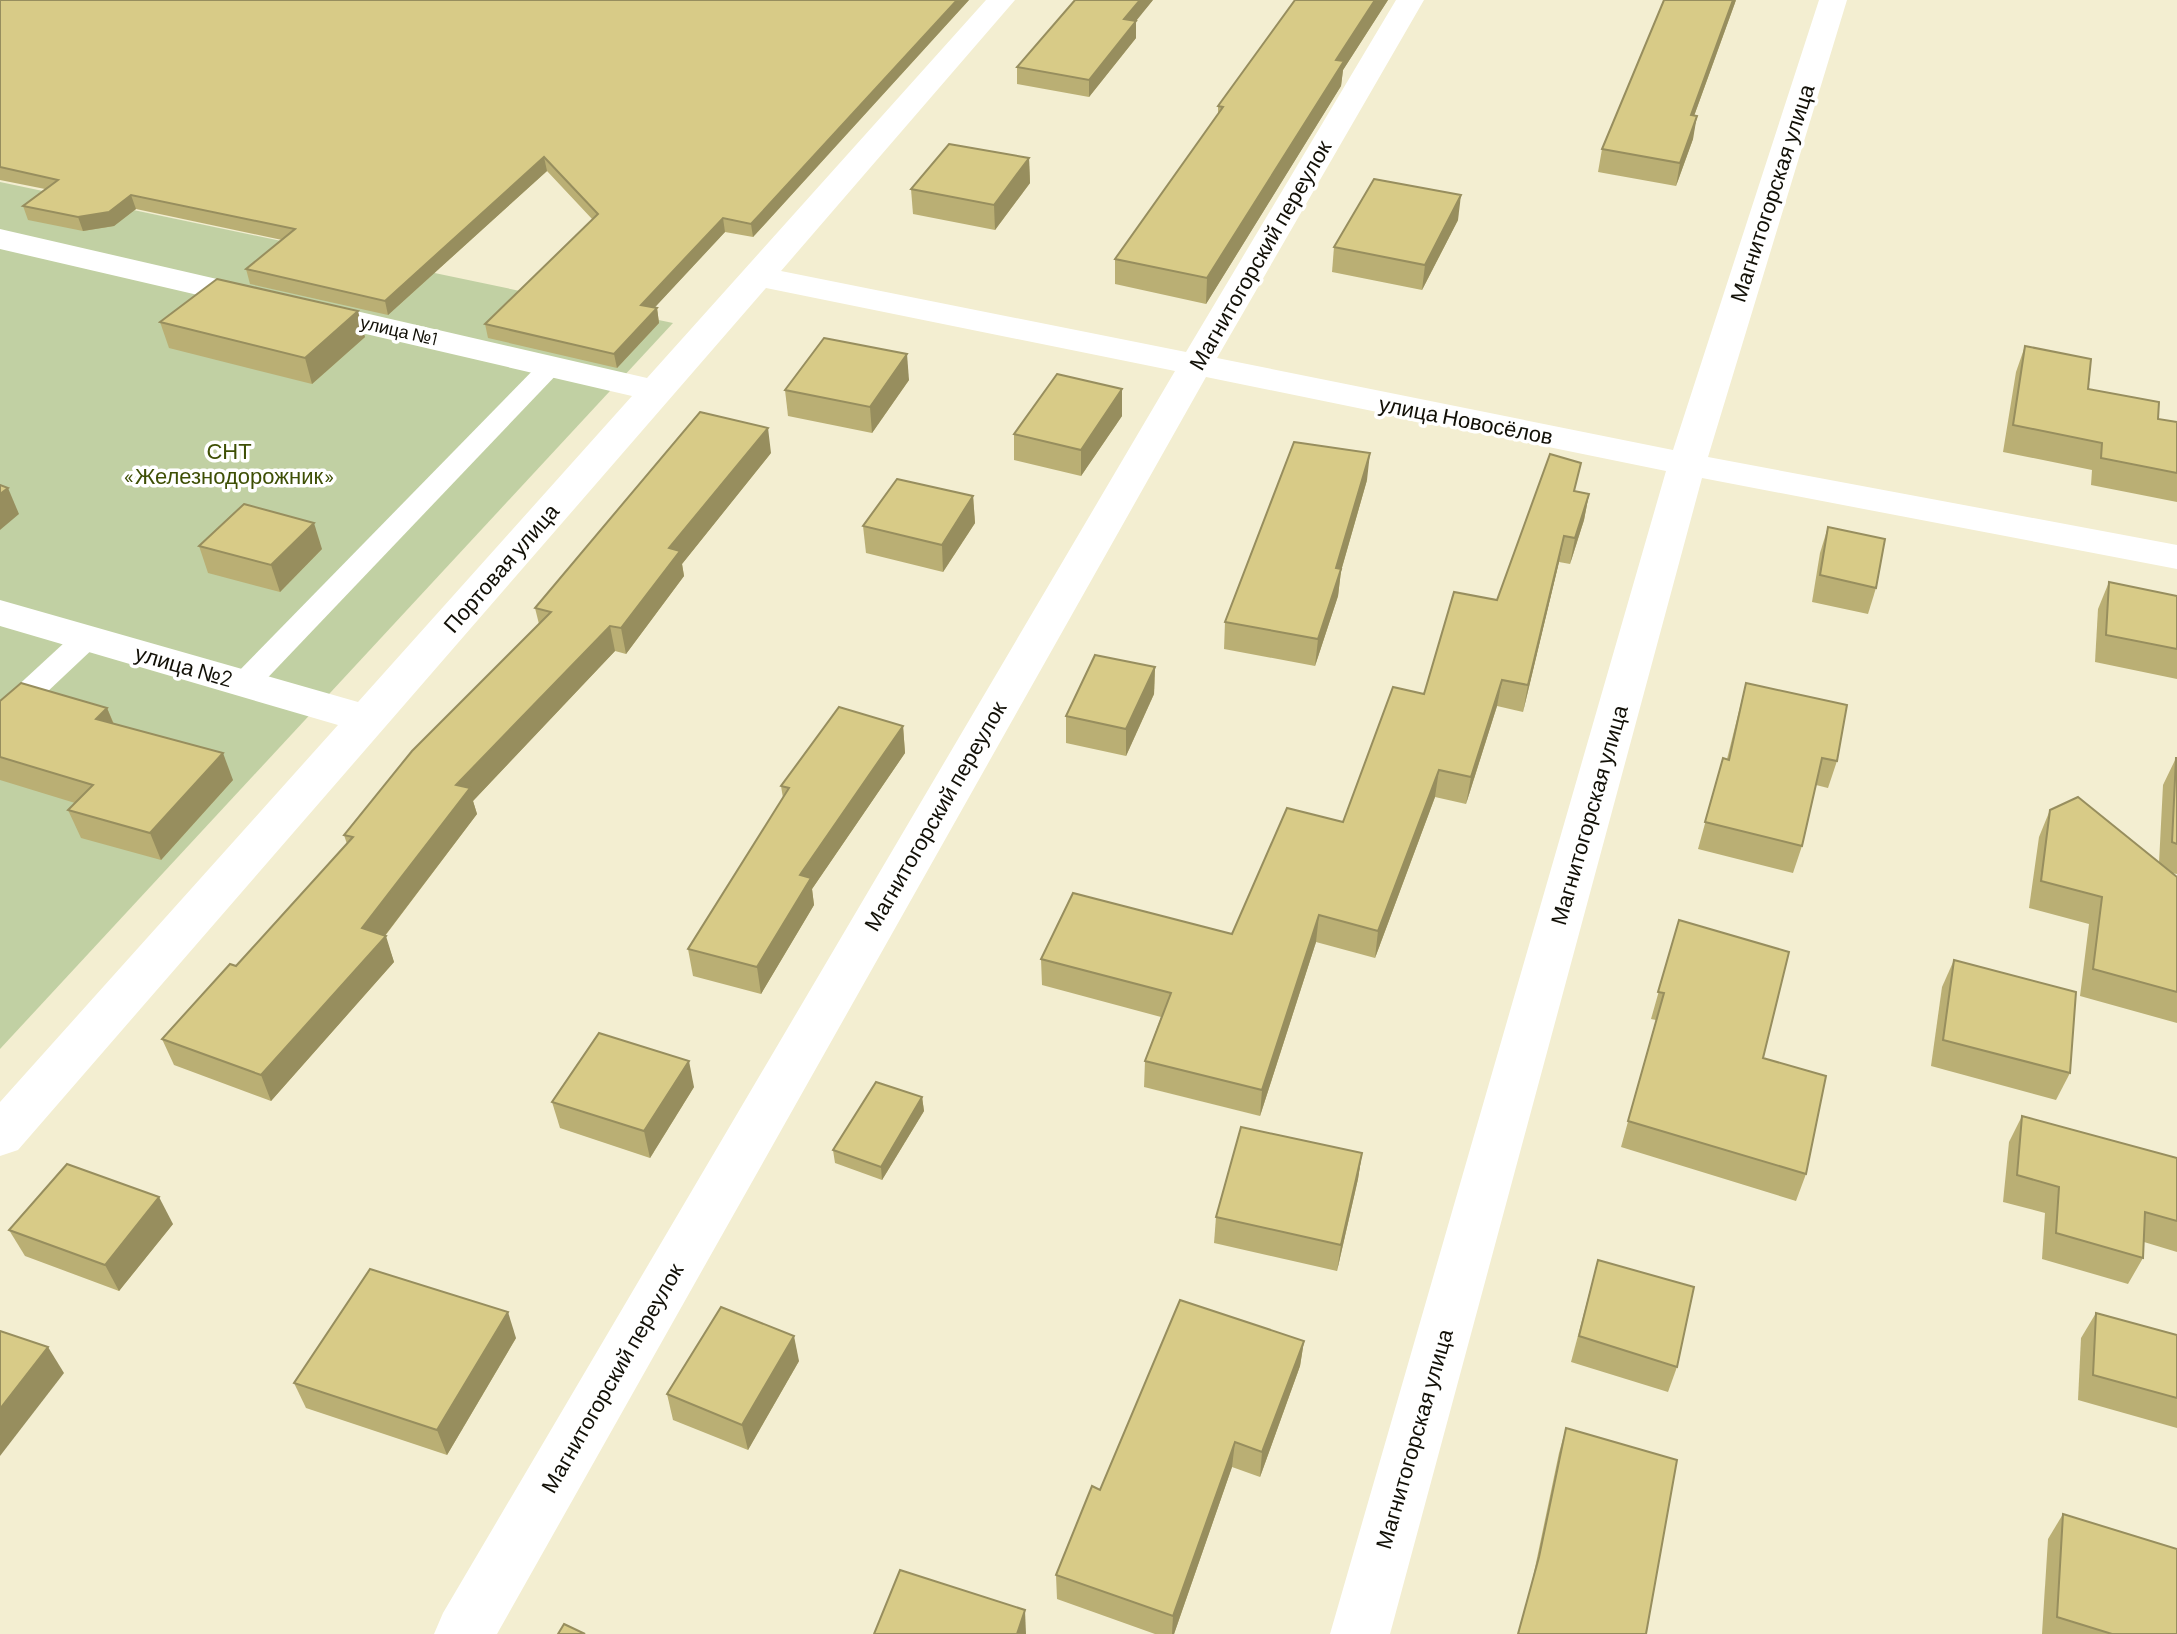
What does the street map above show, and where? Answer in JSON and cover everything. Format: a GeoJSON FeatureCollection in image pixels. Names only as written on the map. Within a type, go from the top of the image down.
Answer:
{"type":"FeatureCollection","features":[{"type":"Feature","properties":{"kind":"street","name":"Портовая улица"},"geometry":{"type":"LineString","coordinates":[[0,1136],[1001,0]]}},
{"type":"Feature","properties":{"kind":"street","name":"Магнитогорский переулок"},"geometry":{"type":"LineString","coordinates":[[464,1634],[1195,366],[1410,0]]}},
{"type":"Feature","properties":{"kind":"street","name":"Магнитогорская улица"},"geometry":{"type":"LineString","coordinates":[[1360,1634],[1687,464],[1833,0]]}},
{"type":"Feature","properties":{"kind":"street","name":"улица №1"},"geometry":{"type":"LineString","coordinates":[[0,239],[657,391]]}},
{"type":"Feature","properties":{"kind":"street","name":"улица Новосёлов"},"geometry":{"type":"LineString","coordinates":[[757,276],[1687,464],[2177,557]]}},
{"type":"Feature","properties":{"kind":"street","name":"улица №2"},"geometry":{"type":"LineString","coordinates":[[0,613],[368,719]]}},
{"type":"Feature","properties":{"kind":"lane"},"geometry":{"type":"LineString","coordinates":[[245,683],[551,366]]}},
{"type":"Feature","properties":{"kind":"lane"},"geometry":{"type":"LineString","coordinates":[[0,719],[87,638]]}},
{"type":"Feature","properties":{"kind":"green space","name":"СНТ «Железнодорожник»"},"geometry":{"type":"Polygon","coordinates":[[[0,182],[673,323],[0,1049],[0,182]]]}},
{"type":"Feature","properties":{"kind":"building"},"geometry":{"type":"Polygon","coordinates":[[[0,0],[957,0],[751,224],[723,218],[641,305],[657,308],[614,354],[485,324],[598,214],[544,157],[385,301],[246,269],[295,229],[131,195],[109,212],[78,217],[23,206],[58,180],[0,167],[0,0]]]}},
{"type":"Feature","properties":{"kind":"building"},"geometry":{"type":"Polygon","coordinates":[[[1075,0],[1140,0],[1124,19],[1136,21],[1089,80],[1017,67],[1075,0]]]}},
{"type":"Feature","properties":{"kind":"building"},"geometry":{"type":"Polygon","coordinates":[[[1295,0],[1375,0],[1336,60],[1344,61],[1207,278],[1115,259],[1223,107],[1218,106],[1295,0]]]}},
{"type":"Feature","properties":{"kind":"building"},"geometry":{"type":"Polygon","coordinates":[[[1664,0],[1733,0],[1691,115],[1697,116],[1680,163],[1602,149],[1664,0]]]}},
{"type":"Feature","properties":{"kind":"building"},"geometry":{"type":"Polygon","coordinates":[[[949,144],[1029,158],[994,205],[911,189],[949,144]]]}},
{"type":"Feature","properties":{"kind":"building"},"geometry":{"type":"Polygon","coordinates":[[[1374,179],[1461,195],[1425,265],[1334,247],[1374,179]]]}},
{"type":"Feature","properties":{"kind":"building"},"geometry":{"type":"Polygon","coordinates":[[[217,279],[358,311],[305,358],[160,322],[217,279]]]}},
{"type":"Feature","properties":{"kind":"building"},"geometry":{"type":"Polygon","coordinates":[[[824,338],[907,354],[870,407],[785,390],[824,338]]]}},
{"type":"Feature","properties":{"kind":"building"},"geometry":{"type":"Polygon","coordinates":[[[2025,346],[2091,359],[2088,389],[2159,402],[2158,419],[2177,422],[2177,473],[2101,458],[2102,443],[2013,425],[2025,346]]]}},
{"type":"Feature","properties":{"kind":"building"},"geometry":{"type":"Polygon","coordinates":[[[1057,374],[1122,389],[1081,450],[1014,434],[1057,374]]]}},
{"type":"Feature","properties":{"kind":"building"},"geometry":{"type":"Polygon","coordinates":[[[700,412],[768,428],[669,548],[680,551],[621,628],[610,626],[456,785],[470,788],[362,928],[386,936],[261,1075],[162,1039],[230,964],[236,966],[353,837],[344,835],[412,751],[551,612],[535,608],[700,412]]]}},
{"type":"Feature","properties":{"kind":"building"},"geometry":{"type":"Polygon","coordinates":[[[1294,442],[1370,453],[1336,568],[1341,569],[1318,639],[1225,622],[1294,442]]]}},
{"type":"Feature","properties":{"kind":"building"},"geometry":{"type":"Polygon","coordinates":[[[1550,454],[1581,463],[1574,491],[1589,494],[1575,538],[1564,536],[1528,685],[1502,680],[1471,777],[1439,770],[1378,931],[1319,915],[1262,1090],[1145,1061],[1171,993],[1041,959],[1073,893],[1232,934],[1287,808],[1343,822],[1393,687],[1424,694],[1454,592],[1497,600],[1550,454]]]}},
{"type":"Feature","properties":{"kind":"building"},"geometry":{"type":"Polygon","coordinates":[[[897,479],[973,496],[942,545],[863,526],[897,479]]]}},
{"type":"Feature","properties":{"kind":"building"},"geometry":{"type":"Polygon","coordinates":[[[244,504],[314,523],[271,565],[199,546],[244,504]]]}},
{"type":"Feature","properties":{"kind":"building"},"geometry":{"type":"Polygon","coordinates":[[[1828,527],[1885,539],[1876,588],[1820,575],[1828,527]]]}},
{"type":"Feature","properties":{"kind":"building"},"geometry":{"type":"Polygon","coordinates":[[[2109,582],[2177,596],[2177,649],[2106,635],[2109,582]]]}},
{"type":"Feature","properties":{"kind":"building"},"geometry":{"type":"Polygon","coordinates":[[[1095,655],[1155,667],[1126,729],[1066,716],[1095,655]]]}},
{"type":"Feature","properties":{"kind":"building"},"geometry":{"type":"Polygon","coordinates":[[[21,683],[107,708],[96,719],[223,753],[150,833],[68,810],[93,785],[0,757],[0,701],[21,683]]]}},
{"type":"Feature","properties":{"kind":"building"},"geometry":{"type":"Polygon","coordinates":[[[1746,683],[1847,705],[1837,761],[1822,758],[1802,846],[1705,822],[1723,758],[1729,760],[1746,683]]]}},
{"type":"Feature","properties":{"kind":"building"},"geometry":{"type":"Polygon","coordinates":[[[839,707],[903,726],[800,875],[811,878],[757,967],[688,949],[789,788],[781,786],[839,707]]]}},
{"type":"Feature","properties":{"kind":"building"},"geometry":{"type":"Polygon","coordinates":[[[2177,758],[2177,844],[2172,842],[2177,758]]]}},
{"type":"Feature","properties":{"kind":"building"},"geometry":{"type":"Polygon","coordinates":[[[2078,797],[2177,877],[2177,992],[2093,969],[2102,897],[2041,881],[2050,810],[2078,797]]]}},
{"type":"Feature","properties":{"kind":"building"},"geometry":{"type":"Polygon","coordinates":[[[1679,920],[1789,952],[1763,1058],[1826,1076],[1806,1174],[1628,1121],[1664,993],[1658,992],[1679,920]]]}},
{"type":"Feature","properties":{"kind":"building"},"geometry":{"type":"Polygon","coordinates":[[[1954,960],[2076,992],[2070,1073],[1943,1040],[1954,960]]]}},
{"type":"Feature","properties":{"kind":"building"},"geometry":{"type":"Polygon","coordinates":[[[599,1033],[689,1061],[644,1131],[552,1102],[599,1033]]]}},
{"type":"Feature","properties":{"kind":"building"},"geometry":{"type":"Polygon","coordinates":[[[876,1082],[922,1097],[881,1167],[833,1150],[876,1082]]]}},
{"type":"Feature","properties":{"kind":"building"},"geometry":{"type":"Polygon","coordinates":[[[2022,1116],[2177,1158],[2177,1221],[2145,1212],[2143,1258],[2056,1233],[2059,1187],[2017,1175],[2022,1116]]]}},
{"type":"Feature","properties":{"kind":"building"},"geometry":{"type":"Polygon","coordinates":[[[1241,1127],[1362,1153],[1341,1245],[1216,1217],[1241,1127]]]}},
{"type":"Feature","properties":{"kind":"building"},"geometry":{"type":"Polygon","coordinates":[[[67,1164],[159,1197],[105,1265],[9,1230],[67,1164]]]}},
{"type":"Feature","properties":{"kind":"building"},"geometry":{"type":"Polygon","coordinates":[[[1598,1260],[1694,1287],[1677,1367],[1579,1336],[1598,1260]]]}},
{"type":"Feature","properties":{"kind":"building"},"geometry":{"type":"Polygon","coordinates":[[[370,1269],[508,1312],[437,1430],[294,1383],[370,1269]]]}},
{"type":"Feature","properties":{"kind":"building"},"geometry":{"type":"Polygon","coordinates":[[[1180,1300],[1304,1341],[1262,1452],[1235,1442],[1173,1616],[1056,1575],[1092,1486],[1100,1490],[1180,1300]]]}},
{"type":"Feature","properties":{"kind":"building"},"geometry":{"type":"Polygon","coordinates":[[[721,1307],[794,1336],[742,1425],[667,1394],[721,1307]]]}},
{"type":"Feature","properties":{"kind":"building"},"geometry":{"type":"Polygon","coordinates":[[[2096,1313],[2177,1335],[2177,1398],[2093,1375],[2096,1313]]]}},
{"type":"Feature","properties":{"kind":"building"},"geometry":{"type":"Polygon","coordinates":[[[0,1331],[48,1347],[0,1409],[0,1331]]]}},
{"type":"Feature","properties":{"kind":"building"},"geometry":{"type":"Polygon","coordinates":[[[1566,1428],[1677,1460],[1646,1634],[1518,1634],[1539,1557],[1566,1428]]]}},
{"type":"Feature","properties":{"kind":"building"},"geometry":{"type":"Polygon","coordinates":[[[2063,1514],[2177,1549],[2177,1634],[2112,1634],[2057,1617],[2063,1514]]]}},
{"type":"Feature","properties":{"kind":"building"},"geometry":{"type":"Polygon","coordinates":[[[900,1570],[1025,1610],[1017,1634],[874,1634],[900,1570]]]}},
{"type":"Feature","properties":{"kind":"building"},"geometry":{"type":"Polygon","coordinates":[[[564,1624],[585,1634],[558,1634],[564,1624]]]}}]}
